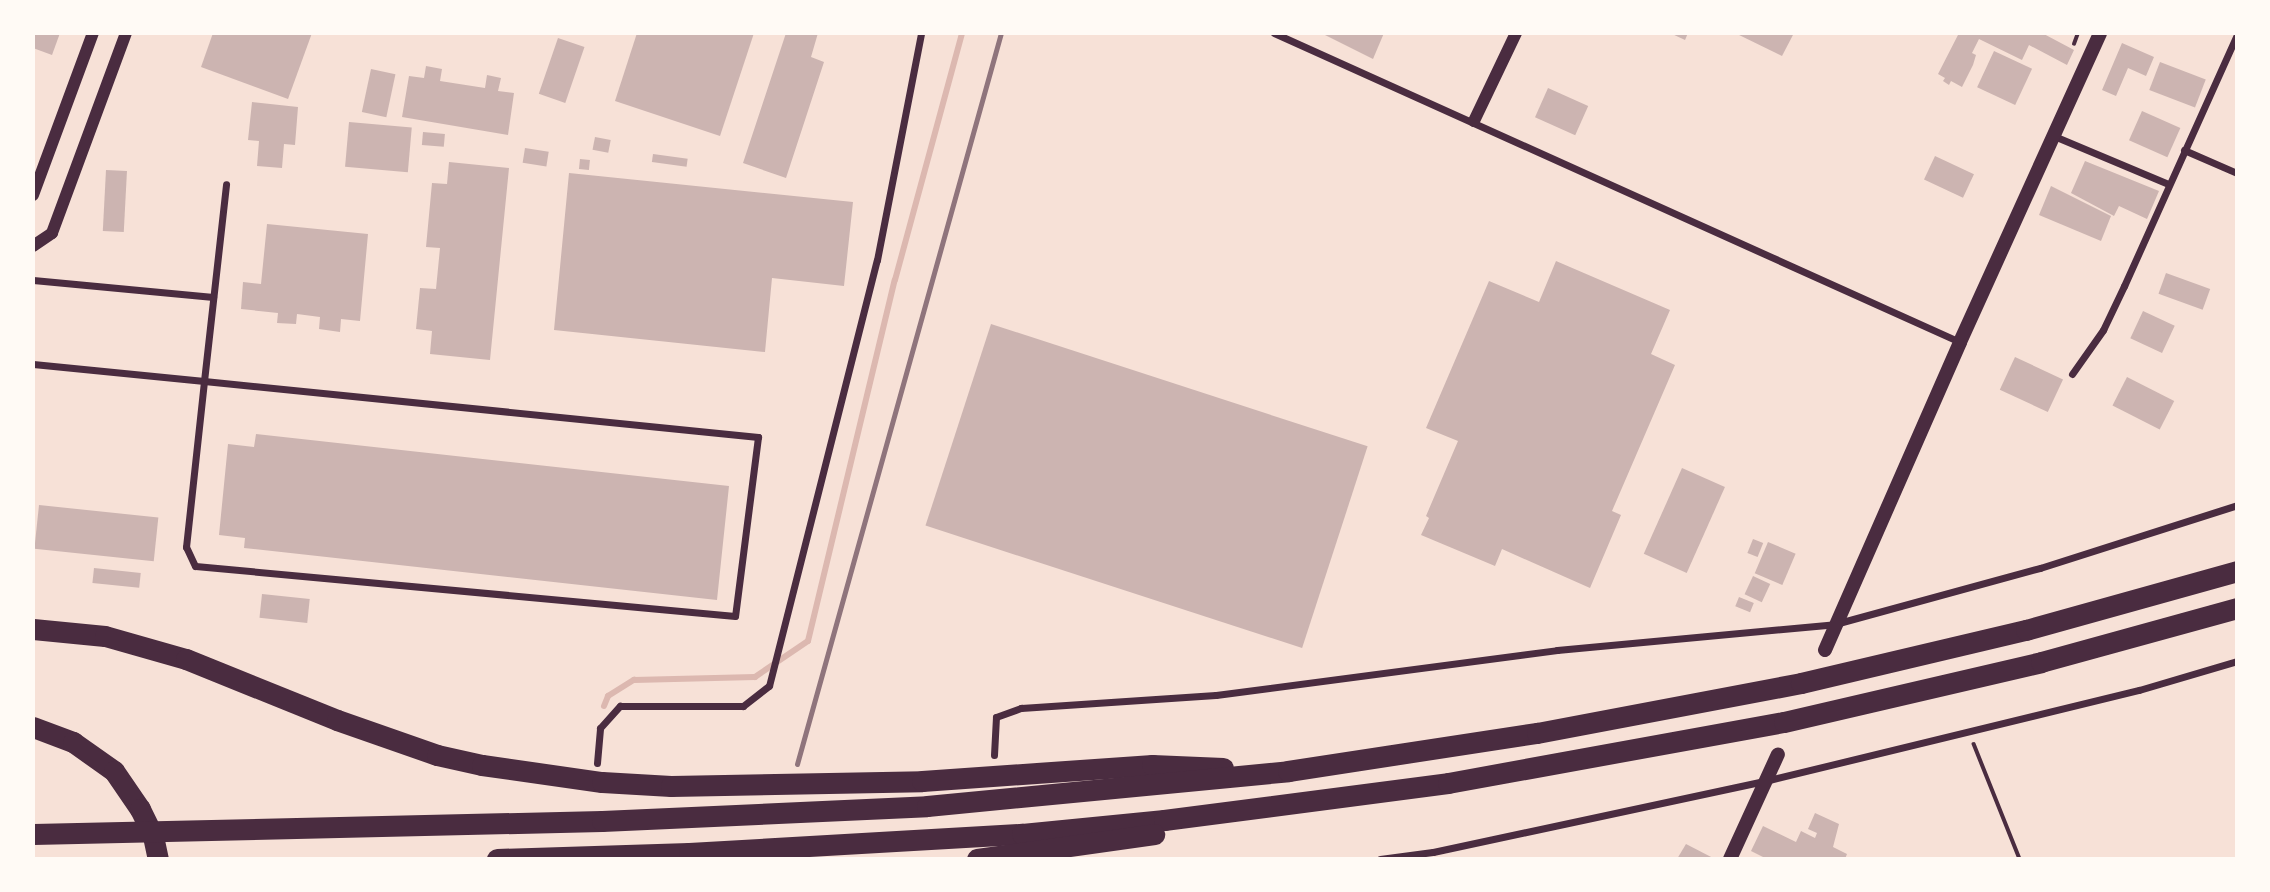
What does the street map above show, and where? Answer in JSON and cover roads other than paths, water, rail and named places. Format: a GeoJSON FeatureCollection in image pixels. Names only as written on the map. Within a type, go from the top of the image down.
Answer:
{"type":"FeatureCollection","features":[{"type":"Feature","properties":{"kind":"highway"},"geometry":{"type":"LineString","coordinates":[[33,834],[602,821],[927,806],[1288,771],[1537,733],[1801,683],[2026,630],[2237,571]]}},
{"type":"Feature","properties":{"kind":"highway"},"geometry":{"type":"LineString","coordinates":[[498,859],[653,855],[1022,834],[1300,803],[1448,783],[1703,739],[2041,663],[2237,608]]}},
{"type":"Feature","properties":{"kind":"highway"},"geometry":{"type":"LineString","coordinates":[[33,629],[105,636],[186,659],[337,720],[437,755],[494,767],[602,782],[671,786],[922,781],[1152,765],[1288,771]]}},
{"type":"Feature","properties":{"kind":"highway"},"geometry":{"type":"LineString","coordinates":[[33,727],[73,742],[114,771],[140,809],[153,836],[158,859]]}},
{"type":"Feature","properties":{"kind":"highway"},"geometry":{"type":"LineString","coordinates":[[976,859],[1164,833],[1300,803]]}},
{"type":"Feature","properties":{"kind":"main road"},"geometry":{"type":"LineString","coordinates":[[1825,650],[1959,342],[2100,33]]}},
{"type":"Feature","properties":{"kind":"main road"},"geometry":{"type":"LineString","coordinates":[[1730,859],[1778,754]]}},
{"type":"Feature","properties":{"kind":"street"},"geometry":{"type":"LineString","coordinates":[[33,195],[93,33]]}},
{"type":"Feature","properties":{"kind":"street"},"geometry":{"type":"LineString","coordinates":[[33,246],[52,233],[126,33]]}},
{"type":"Feature","properties":{"kind":"street"},"geometry":{"type":"LineString","coordinates":[[597,763],[600,727],[621,706],[743,706],[769,686],[877,260],[921,33]]}},
{"type":"Feature","properties":{"kind":"street"},"geometry":{"type":"LineString","coordinates":[[1274,33],[1959,342]]}},
{"type":"Feature","properties":{"kind":"street"},"geometry":{"type":"LineString","coordinates":[[1474,121],[1516,33]]}},
{"type":"Feature","properties":{"kind":"street"},"geometry":{"type":"LineString","coordinates":[[2072,374],[2103,330],[2237,35]]}},
{"type":"Feature","properties":{"kind":"street"},"geometry":{"type":"LineString","coordinates":[[2053,135],[2168,184]]}},
{"type":"Feature","properties":{"kind":"street"},"geometry":{"type":"LineString","coordinates":[[2184,150],[2237,173]]}},
{"type":"Feature","properties":{"kind":"street"},"geometry":{"type":"LineString","coordinates":[[33,365],[204,381],[758,437],[735,616],[195,566],[186,547],[204,381],[214,296],[226,184]]}},
{"type":"Feature","properties":{"kind":"street"},"geometry":{"type":"LineString","coordinates":[[33,281],[214,296]]}},
{"type":"Feature","properties":{"kind":"street"},"geometry":{"type":"LineString","coordinates":[[994,755],[996,717],[1021,708],[1216,695],[1557,649],[1835,624],[2040,568],[2237,505]]}},
{"type":"Feature","properties":{"kind":"street"},"geometry":{"type":"LineString","coordinates":[[1380,859],[1433,852],[1765,781],[2139,690],[2237,661]]}},
{"type":"Feature","properties":{"kind":"waterway"},"geometry":{"type":"LineString","coordinates":[[604,706],[608,696],[634,680],[755,677],[808,641],[895,280],[962,33]]}},
{"type":"Feature","properties":{"kind":"railway"},"geometry":{"type":"LineString","coordinates":[[797,764],[1001,33]]}}]}
